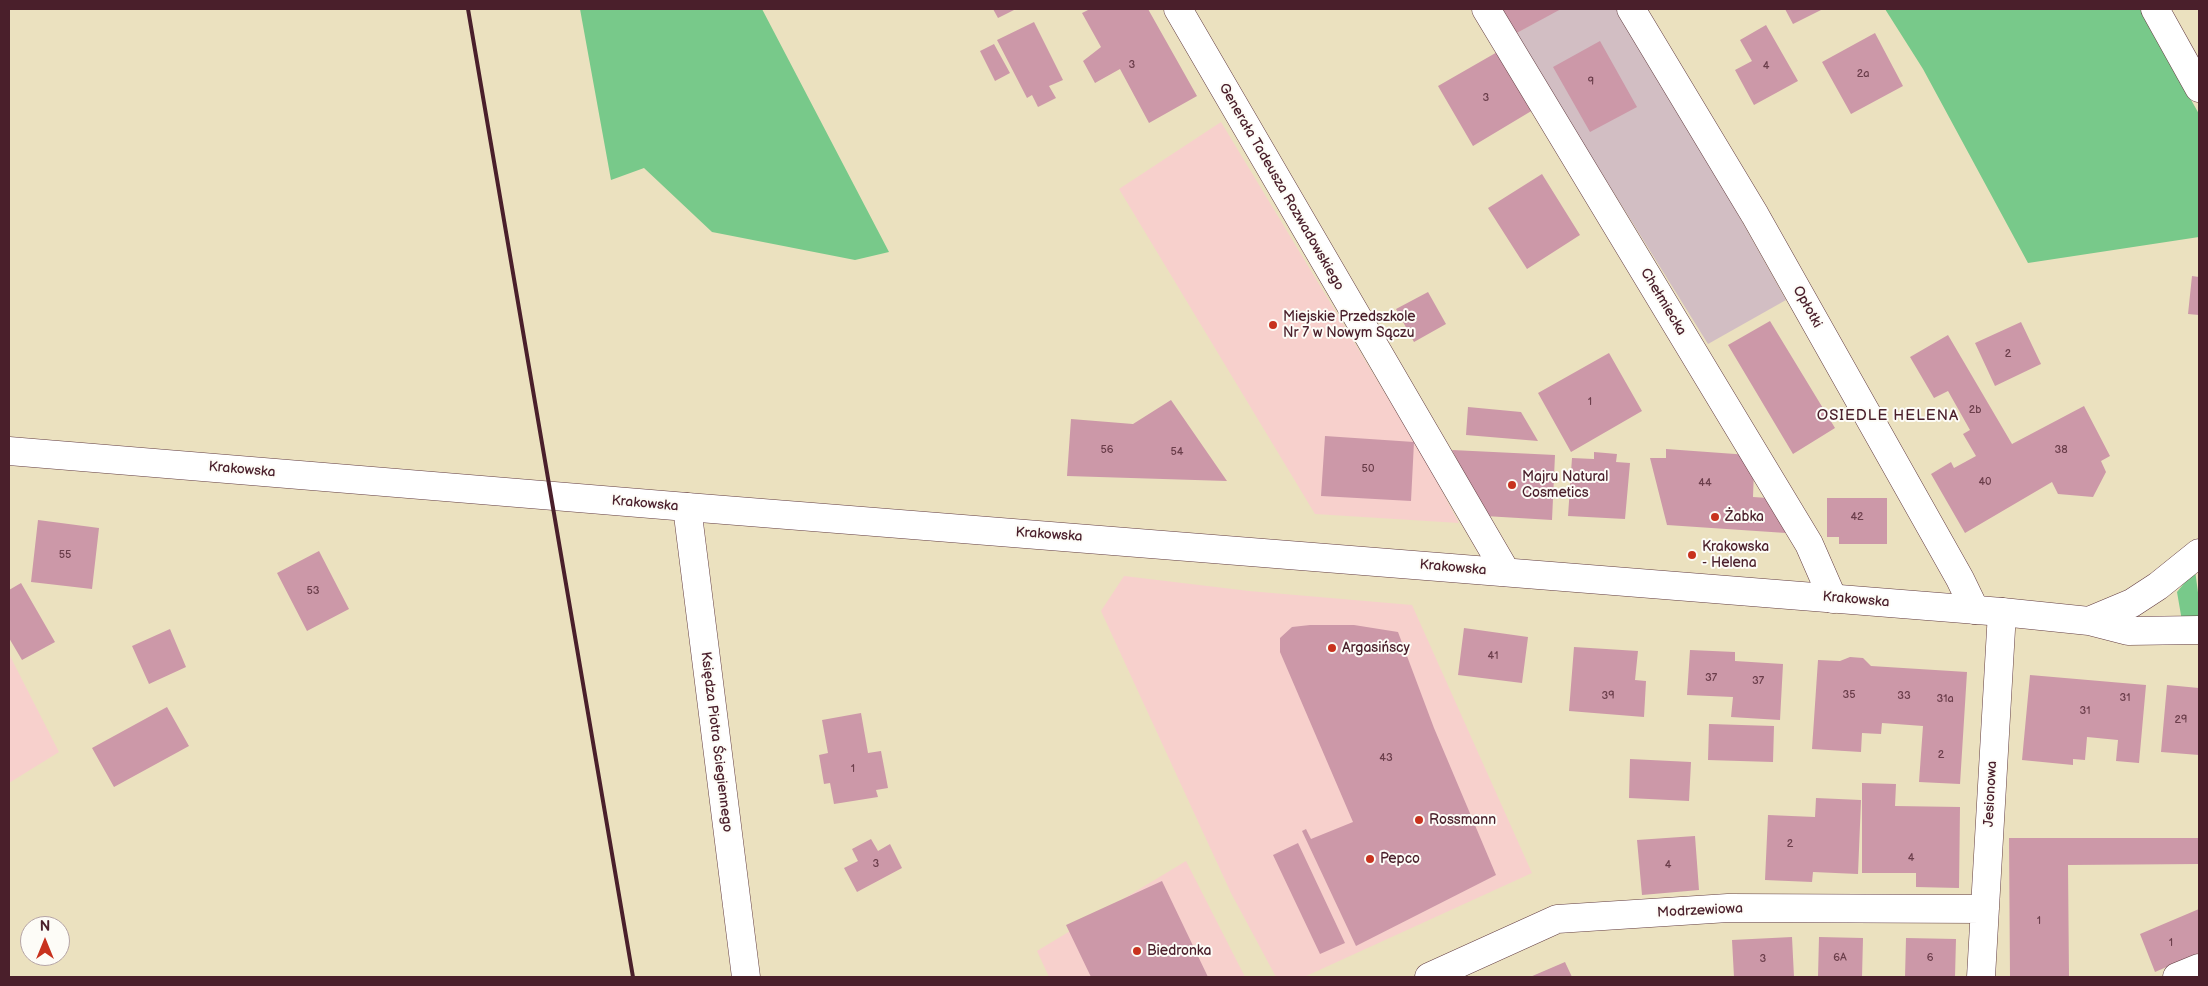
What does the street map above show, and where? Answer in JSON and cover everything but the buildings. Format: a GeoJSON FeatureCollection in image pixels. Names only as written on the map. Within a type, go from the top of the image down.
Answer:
{"type":"FeatureCollection","features":[{"type":"Feature","properties":{"kind":"street","name":"Generała Tadeusza Rozwadowskiego"},"geometry":{"type":"LineString","coordinates":[[1178,9],[1506,572]]}},
{"type":"Feature","properties":{"kind":"street","name":"Chełmiecka"},"geometry":{"type":"LineString","coordinates":[[1486,9],[1809,544],[1833,599]]}},
{"type":"Feature","properties":{"kind":"street","name":"Opłotki"},"geometry":{"type":"LineString","coordinates":[[1631,9],[1755,215],[1955,570],[1975,610]]}},
{"type":"Feature","properties":{"kind":"street"},"geometry":{"type":"LineString","coordinates":[[2155,9],[2199,88]]}},
{"type":"Feature","properties":{"kind":"street","name":"Krakowska"},"geometry":{"type":"LineString","coordinates":[[9,451],[2002,612],[2089,621],[2128,631],[2199,630]]}},
{"type":"Feature","properties":{"kind":"street","name":"Księdza Piotra Ściegiennego"},"geometry":{"type":"LineString","coordinates":[[687,507],[746,977]]}},
{"type":"Feature","properties":{"kind":"street","name":"Krakowska"},"geometry":{"type":"LineString","coordinates":[[2089,621],[2132,603],[2158,586],[2199,553]]}},
{"type":"Feature","properties":{"kind":"street","name":"Jesionowa"},"geometry":{"type":"LineString","coordinates":[[1981,977],[2002,612]]}},
{"type":"Feature","properties":{"kind":"street","name":"Modrzewiowa"},"geometry":{"type":"LineString","coordinates":[[1429,977],[1556,919],[1728,908],[1985,909]]}},
{"type":"Feature","properties":{"kind":"street"},"geometry":{"type":"LineString","coordinates":[[2177,977],[2199,968]]}},
{"type":"Feature","properties":{"kind":"shaded area"},"geometry":{"type":"Polygon","coordinates":[[[1559,9],[1623,9],[1786,300],[1708,344],[1515,34],[1559,9]]]}},
{"type":"Feature","properties":{"kind":"shaded area","name":"Miejskie Przedszkole Nr 7 w Nowym Sączu"},"geometry":{"type":"Polygon","coordinates":[[[1221,122],[1426,461],[1459,523],[1315,514],[1119,189],[1221,122]]]}},
{"type":"Feature","properties":{"kind":"shaded area"},"geometry":{"type":"Polygon","coordinates":[[[1124,576],[1249,591],[1412,605],[1532,873],[1304,977],[1276,977],[1231,893],[1101,611],[1124,576]]]}},
{"type":"Feature","properties":{"kind":"shaded area"},"geometry":{"type":"Polygon","coordinates":[[[9,654],[59,752],[9,783],[9,654]]]}},
{"type":"Feature","properties":{"kind":"shaded area","name":"Biedronka"},"geometry":{"type":"Polygon","coordinates":[[[1186,861],[1245,977],[1049,977],[1037,951],[1186,861]]]}},
{"type":"Feature","properties":{"kind":"green space"},"geometry":{"type":"Polygon","coordinates":[[[580,9],[762,9],[889,252],[855,260],[712,232],[644,168],[611,180],[580,9]]]}},
{"type":"Feature","properties":{"kind":"green space"},"geometry":{"type":"Polygon","coordinates":[[[1885,9],[2140,9],[2199,114],[2199,237],[2028,263],[1923,69],[1885,9]]]}},
{"type":"Feature","properties":{"kind":"green space"},"geometry":{"type":"Polygon","coordinates":[[[2195,570],[2199,600],[2199,620],[2182,621],[2177,592],[2195,570]]]}},
{"type":"Feature","properties":{"kind":"railway"},"geometry":{"type":"LineString","coordinates":[[468,9],[633,977]]}},
{"type":"Feature","properties":{"kind":"place","name":"Miejskie Przedszkole Nr 7 w Nowym Sączu"},"geometry":{"type":"Point","coordinates":[1273,325]}},
{"type":"Feature","properties":{"kind":"place","name":"Majru Natural Cosmetics"},"geometry":{"type":"Point","coordinates":[1512,485]}},
{"type":"Feature","properties":{"kind":"place","name":"Żabka"},"geometry":{"type":"Point","coordinates":[1715,517]}},
{"type":"Feature","properties":{"kind":"place","name":"Krakowska - Helena"},"geometry":{"type":"Point","coordinates":[1692,555]}},
{"type":"Feature","properties":{"kind":"place","name":"Argasińscy"},"geometry":{"type":"Point","coordinates":[1332,648]}},
{"type":"Feature","properties":{"kind":"place","name":"Rossmann"},"geometry":{"type":"Point","coordinates":[1419,820]}},
{"type":"Feature","properties":{"kind":"place","name":"Pepco"},"geometry":{"type":"Point","coordinates":[1370,859]}},
{"type":"Feature","properties":{"kind":"place","name":"Biedronka"},"geometry":{"type":"Point","coordinates":[1137,951]}},
{"type":"Feature","properties":{"kind":"district","name":"OSIEDLE HELENA"},"geometry":{"type":"Point","coordinates":[1888,416]}}]}
